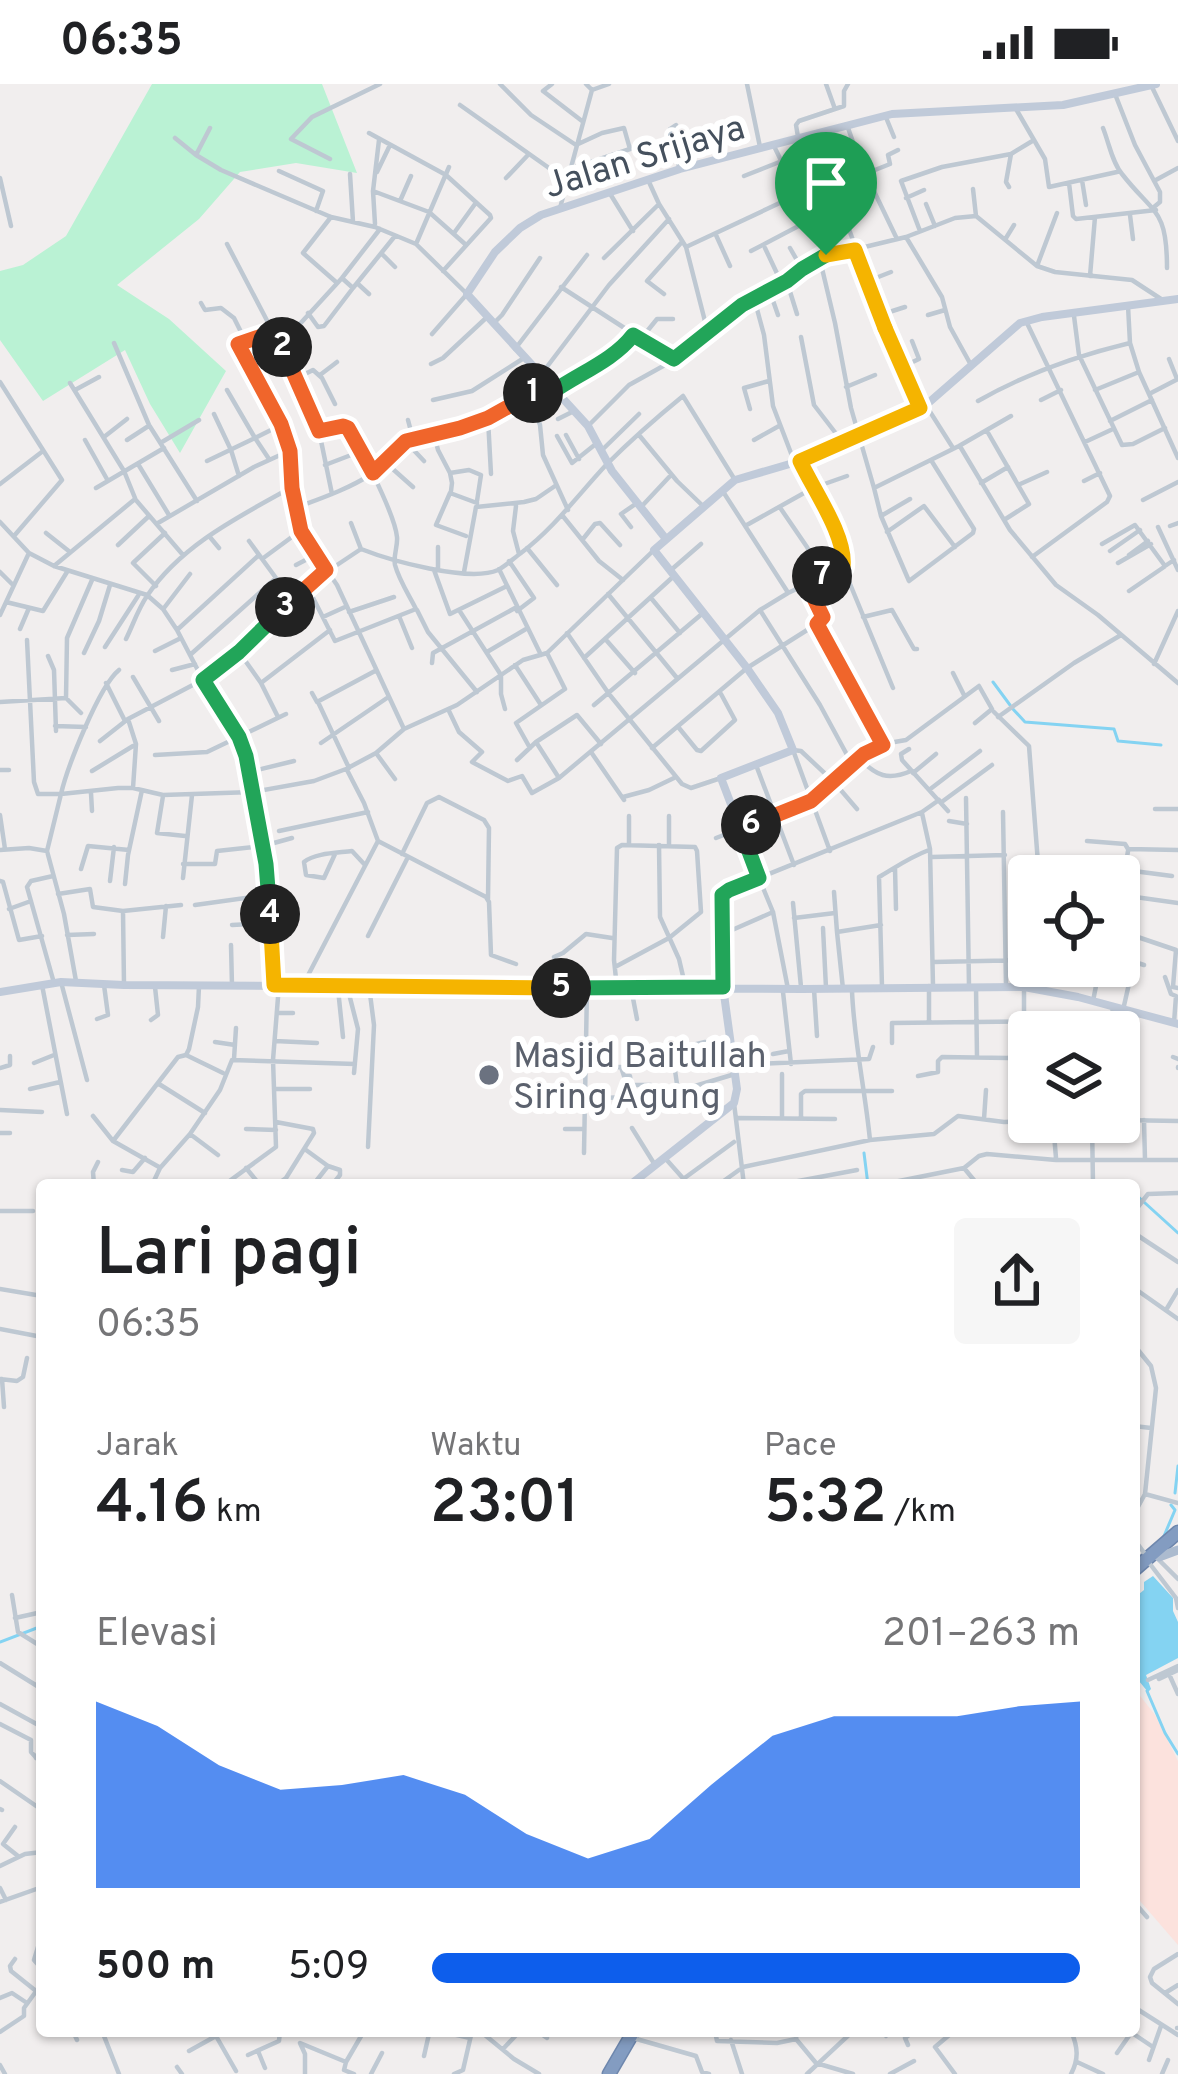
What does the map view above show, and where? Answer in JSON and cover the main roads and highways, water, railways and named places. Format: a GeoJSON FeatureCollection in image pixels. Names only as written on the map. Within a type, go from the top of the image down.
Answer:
{"type":"FeatureCollection","features":[{"type":"Feature","properties":{"kind":"highway"},"geometry":{"type":"LineString","coordinates":[[1140,1569],[1178,1536]]}},
{"type":"Feature","properties":{"kind":"highway"},"geometry":{"type":"LineString","coordinates":[[606,2074],[629,2037]]}},
{"type":"Feature","properties":{"kind":"main road"},"geometry":{"type":"LineString","coordinates":[[1153,1559],[1178,1550]]}},
{"type":"Feature","properties":{"kind":"water"},"geometry":{"type":"Polygon","coordinates":[[[1153,1576],[1173,1598],[1178,1622],[1178,1658],[1146,1675],[1148,1692],[1140,1682],[1144,1582],[1153,1576]]]}},
{"type":"Feature","properties":{"kind":"waterway"},"geometry":{"type":"LineString","coordinates":[[993,682],[1010,705]]}},
{"type":"Feature","properties":{"kind":"waterway"},"geometry":{"type":"LineString","coordinates":[[1012,708],[1025,722],[1114,729],[1118,741],[1161,745]]}},
{"type":"Feature","properties":{"kind":"waterway"},"geometry":{"type":"LineString","coordinates":[[864,1153],[867,1179]]}},
{"type":"Feature","properties":{"kind":"waterway"},"geometry":{"type":"LineString","coordinates":[[1140,1198],[1178,1233]]}},
{"type":"Feature","properties":{"kind":"waterway"},"geometry":{"type":"LineString","coordinates":[[1175,1493],[1178,1466]]}},
{"type":"Feature","properties":{"kind":"waterway"},"geometry":{"type":"LineString","coordinates":[[1164,1536],[1175,1510],[1171,1505]]}},
{"type":"Feature","properties":{"kind":"waterway"},"geometry":{"type":"LineString","coordinates":[[0,1642],[36,1628]]}},
{"type":"Feature","properties":{"kind":"waterway"},"geometry":{"type":"LineString","coordinates":[[1147,1691],[1178,1754]]}},
{"type":"Feature","properties":{"kind":"place","name":"Masjid Baitullah Siring Agung"},"geometry":{"type":"Point","coordinates":[489,1075]}}]}
